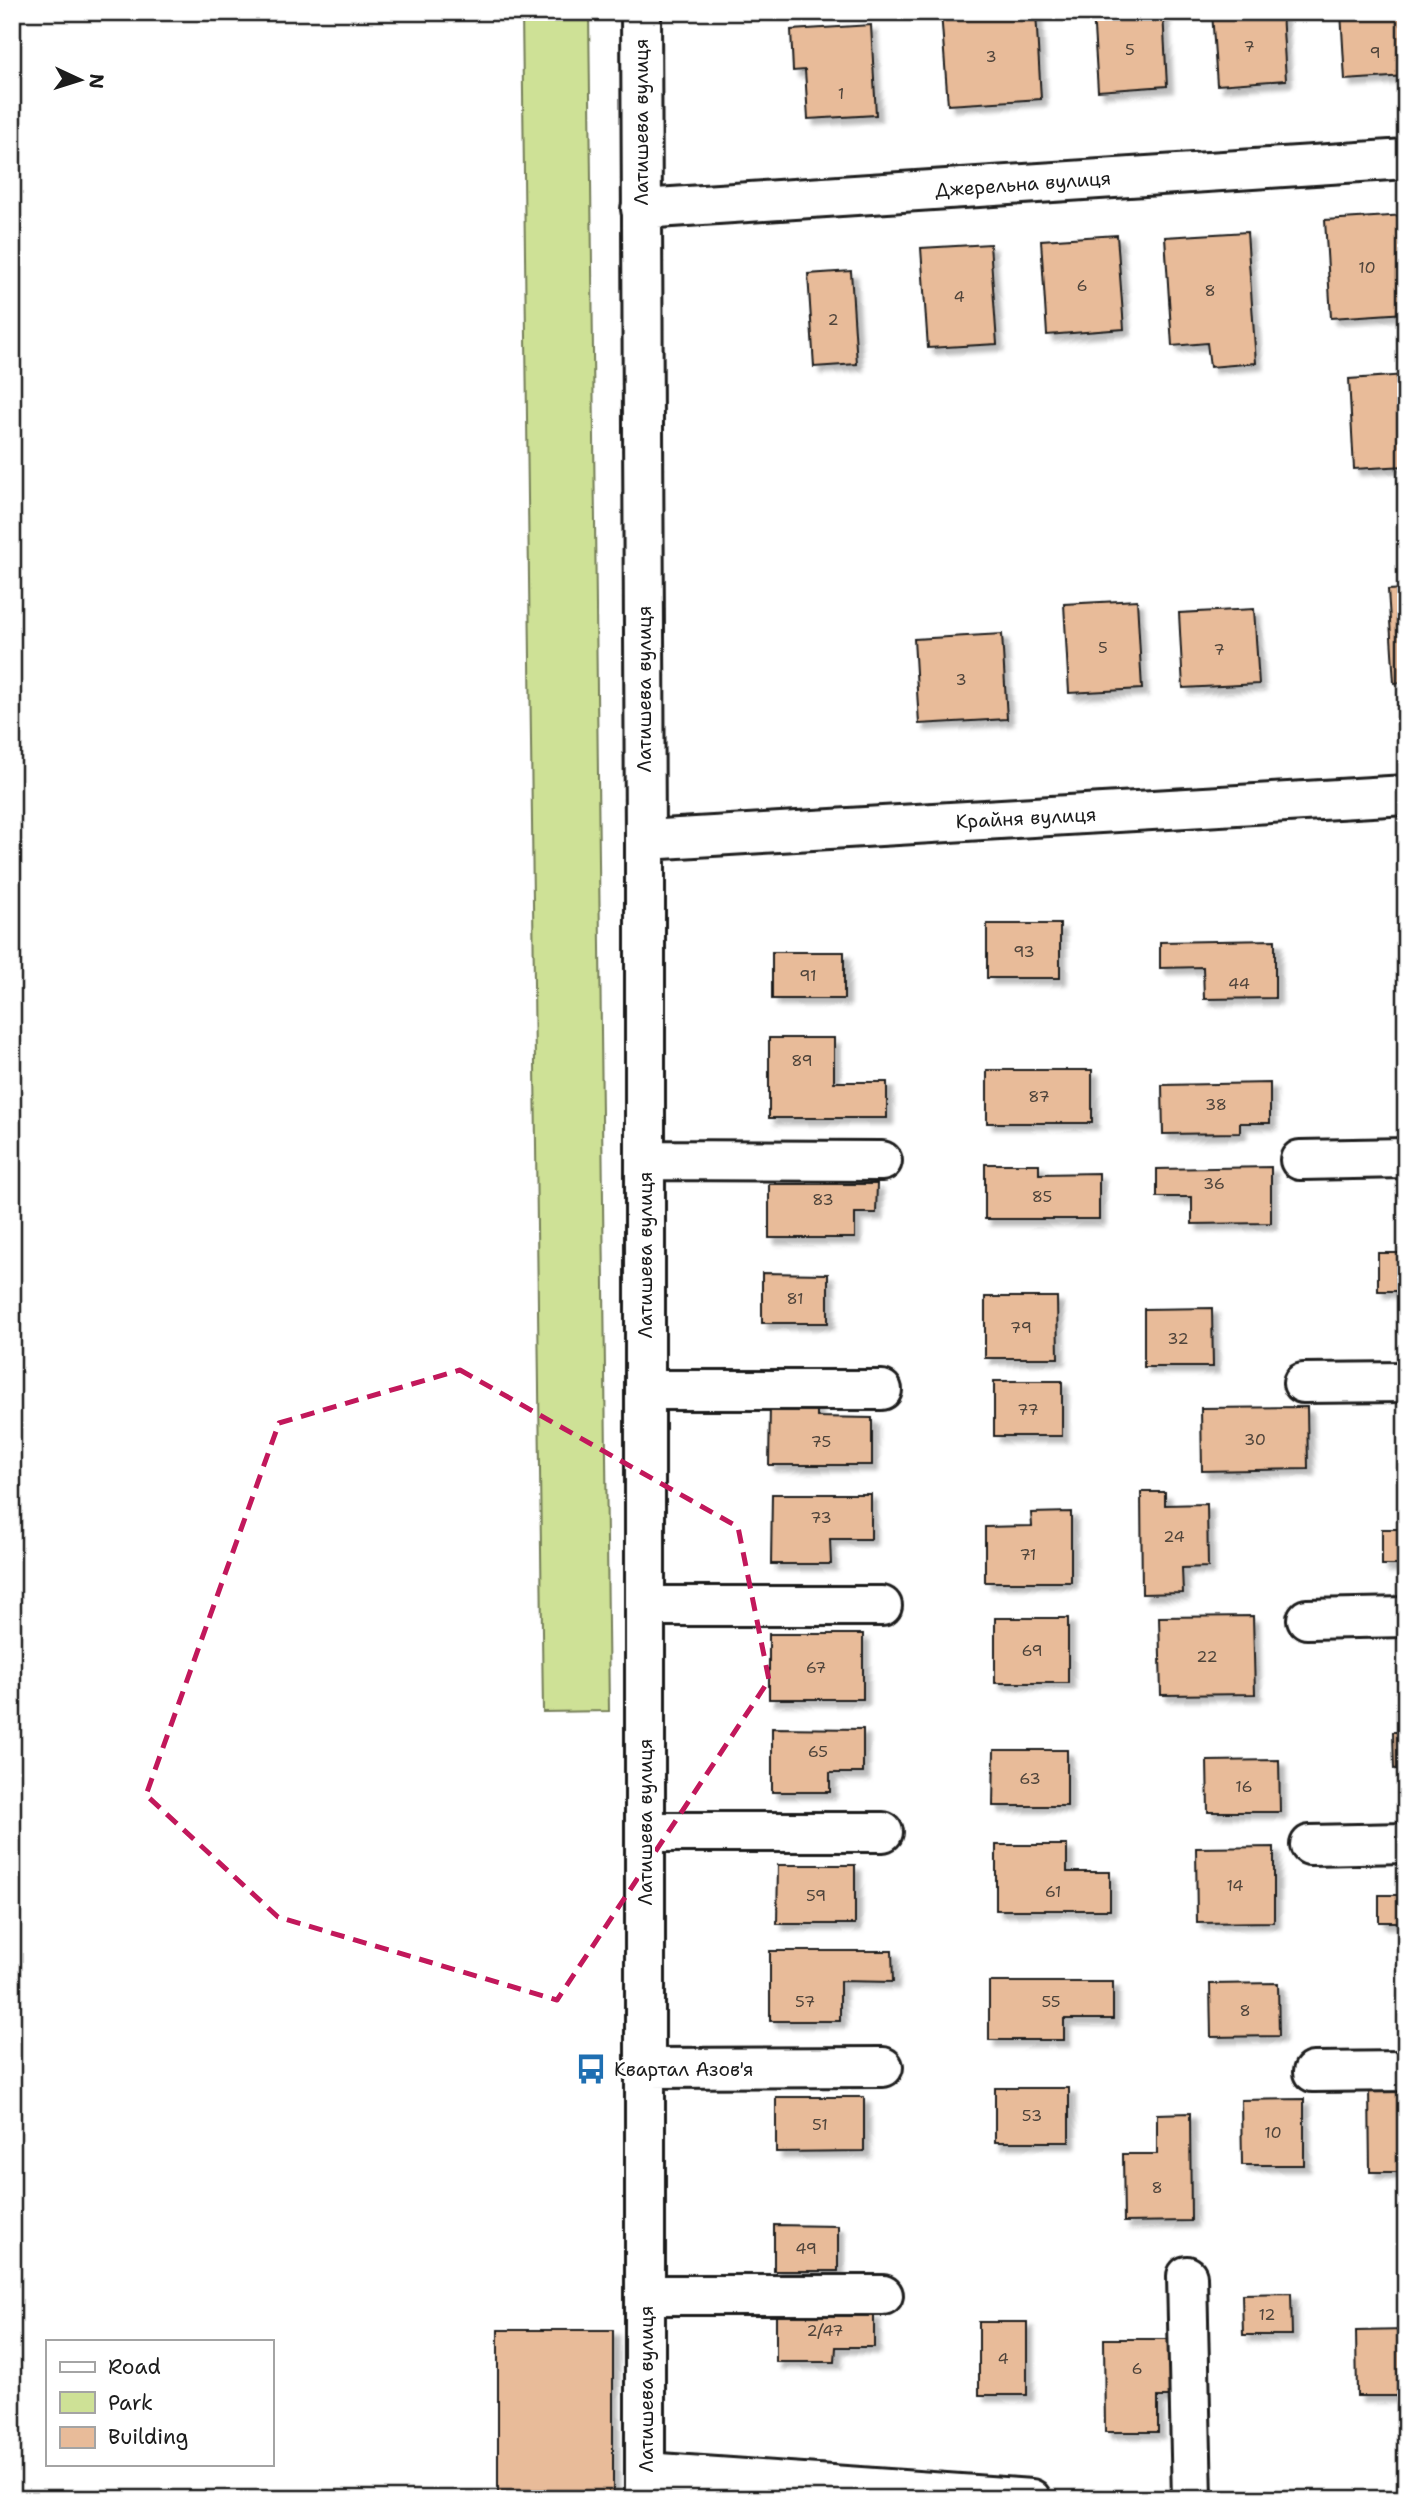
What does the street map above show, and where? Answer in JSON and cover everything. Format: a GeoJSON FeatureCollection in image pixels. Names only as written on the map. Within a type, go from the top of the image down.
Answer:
{"type":"FeatureCollection","features":[{"type":"Feature","properties":{"kind":"street","name":"Латишева вулиця"},"geometry":{"type":"LineString","coordinates":[[641,12],[646,1390],[645,2486]]}},
{"type":"Feature","properties":{"kind":"street","name":"Джерельна вулиця"},"geometry":{"type":"LineString","coordinates":[[641,209],[1406,159]]}},
{"type":"Feature","properties":{"kind":"street","name":"Крайня вулиця"},"geometry":{"type":"LineString","coordinates":[[645,840],[1406,795]]}},
{"type":"Feature","properties":{"kind":"street"},"geometry":{"type":"LineString","coordinates":[[1300,1160],[1406,1158]]}},
{"type":"Feature","properties":{"kind":"street"},"geometry":{"type":"LineString","coordinates":[[645,1160],[882,1161]]}},
{"type":"Feature","properties":{"kind":"street"},"geometry":{"type":"LineString","coordinates":[[1303,1383],[1406,1382]]}},
{"type":"Feature","properties":{"kind":"street"},"geometry":{"type":"LineString","coordinates":[[646,1390],[883,1390]]}},
{"type":"Feature","properties":{"kind":"street"},"geometry":{"type":"LineString","coordinates":[[645,1606],[882,1606]]}},
{"type":"Feature","properties":{"kind":"street"},"geometry":{"type":"LineString","coordinates":[[1307,1619],[1406,1617]]}},
{"type":"Feature","properties":{"kind":"street"},"geometry":{"type":"LineString","coordinates":[[645,1832],[883,1832]]}},
{"type":"Feature","properties":{"kind":"street"},"geometry":{"type":"LineString","coordinates":[[1310,1845],[1406,1843]]}},
{"type":"Feature","properties":{"kind":"street"},"geometry":{"type":"LineString","coordinates":[[646,2068],[883,2067]]}},
{"type":"Feature","properties":{"kind":"street"},"geometry":{"type":"LineString","coordinates":[[1313,2072],[1406,2071]]}},
{"type":"Feature","properties":{"kind":"street"},"geometry":{"type":"LineString","coordinates":[[1187,2276],[1192,2499]]}},
{"type":"Feature","properties":{"kind":"street"},"geometry":{"type":"LineString","coordinates":[[646,2295],[883,2295]]}},
{"type":"Feature","properties":{"kind":"street"},"geometry":{"type":"LineString","coordinates":[[645,2486],[1031,2499]]}},
{"type":"Feature","properties":{"kind":"highlighted area"},"geometry":{"type":"Polygon","coordinates":[[[460,1370],[738,1527],[769,1680],[557,2000],[278,1917],[146,1795],[279,1423],[460,1370]]]}},
{"type":"Feature","properties":{"kind":"green space"},"geometry":{"type":"Polygon","coordinates":[[[522,12],[589,12],[609,1711],[543,1712],[522,12]]]}},
{"type":"Feature","properties":{"kind":"building"},"geometry":{"type":"Polygon","coordinates":[[[941,12],[1036,12],[1041,99],[948,105],[941,12]]]}},
{"type":"Feature","properties":{"kind":"building"},"geometry":{"type":"Polygon","coordinates":[[[1093,12],[1163,12],[1167,86],[1098,91],[1093,12]]]}},
{"type":"Feature","properties":{"kind":"building"},"geometry":{"type":"Polygon","coordinates":[[[1212,12],[1282,12],[1286,80],[1217,85],[1212,12]]]}},
{"type":"Feature","properties":{"kind":"building"},"geometry":{"type":"Polygon","coordinates":[[[1341,12],[1405,12],[1406,76],[1345,80],[1341,12]]]}},
{"type":"Feature","properties":{"kind":"building"},"geometry":{"type":"Polygon","coordinates":[[[871,25],[876,115],[808,119],[805,70],[793,71],[791,30],[871,25]]]}},
{"type":"Feature","properties":{"kind":"building"},"geometry":{"type":"Polygon","coordinates":[[[1406,215],[1406,313],[1331,318],[1325,220],[1406,215]]]}},
{"type":"Feature","properties":{"kind":"building"},"geometry":{"type":"Polygon","coordinates":[[[1247,232],[1256,363],[1210,367],[1207,343],[1172,346],[1165,237],[1247,232]]]}},
{"type":"Feature","properties":{"kind":"building"},"geometry":{"type":"Polygon","coordinates":[[[1117,235],[1124,329],[1047,335],[1041,240],[1117,235]]]}},
{"type":"Feature","properties":{"kind":"building"},"geometry":{"type":"Polygon","coordinates":[[[990,244],[997,344],[928,348],[921,248],[990,244]]]}},
{"type":"Feature","properties":{"kind":"building"},"geometry":{"type":"Polygon","coordinates":[[[851,271],[857,364],[814,367],[808,274],[851,271]]]}},
{"type":"Feature","properties":{"kind":"building"},"geometry":{"type":"Polygon","coordinates":[[[1406,375],[1406,466],[1354,469],[1349,379],[1406,375]]]}},
{"type":"Feature","properties":{"kind":"building"},"geometry":{"type":"Polygon","coordinates":[[[1406,589],[1406,682],[1394,683],[1388,590],[1406,589]]]}},
{"type":"Feature","properties":{"kind":"building"},"geometry":{"type":"Polygon","coordinates":[[[1137,600],[1142,689],[1069,693],[1064,604],[1137,600]]]}},
{"type":"Feature","properties":{"kind":"building"},"geometry":{"type":"Polygon","coordinates":[[[1254,609],[1259,684],[1183,688],[1179,613],[1254,609]]]}},
{"type":"Feature","properties":{"kind":"building"},"geometry":{"type":"Polygon","coordinates":[[[1002,634],[1007,719],[919,724],[914,639],[1002,634]]]}},
{"type":"Feature","properties":{"kind":"building"},"geometry":{"type":"Polygon","coordinates":[[[987,924],[1060,924],[1060,978],[987,978],[987,924]]]}},
{"type":"Feature","properties":{"kind":"building"},"geometry":{"type":"Polygon","coordinates":[[[1275,940],[1275,998],[1204,999],[1203,967],[1160,968],[1160,942],[1275,940]]]}},
{"type":"Feature","properties":{"kind":"building"},"geometry":{"type":"Polygon","coordinates":[[[772,952],[844,952],[844,999],[772,999],[772,952]]]}},
{"type":"Feature","properties":{"kind":"building"},"geometry":{"type":"Polygon","coordinates":[[[1403,957],[1406,957],[1406,1009],[1404,1009],[1403,957]]]}},
{"type":"Feature","properties":{"kind":"building"},"geometry":{"type":"Polygon","coordinates":[[[769,1038],[834,1038],[834,1082],[887,1082],[887,1118],[769,1118],[769,1038]]]}},
{"type":"Feature","properties":{"kind":"building"},"geometry":{"type":"Polygon","coordinates":[[[1405,1051],[1406,1051],[1406,1131],[1405,1051]]]}},
{"type":"Feature","properties":{"kind":"building"},"geometry":{"type":"Polygon","coordinates":[[[987,1070],[1092,1070],[1092,1123],[987,1123],[987,1070]]]}},
{"type":"Feature","properties":{"kind":"building"},"geometry":{"type":"Polygon","coordinates":[[[1270,1083],[1270,1123],[1240,1123],[1240,1133],[1163,1134],[1162,1085],[1270,1083]]]}},
{"type":"Feature","properties":{"kind":"building"},"geometry":{"type":"Polygon","coordinates":[[[985,1164],[1039,1164],[1039,1174],[1099,1173],[1099,1219],[985,1219],[985,1164]]]}},
{"type":"Feature","properties":{"kind":"building"},"geometry":{"type":"Polygon","coordinates":[[[1271,1167],[1271,1223],[1192,1224],[1192,1197],[1157,1197],[1157,1169],[1271,1167]]]}},
{"type":"Feature","properties":{"kind":"building"},"geometry":{"type":"Polygon","coordinates":[[[769,1184],[877,1184],[876,1213],[855,1213],[855,1238],[769,1238],[769,1184]]]}},
{"type":"Feature","properties":{"kind":"building"},"geometry":{"type":"Polygon","coordinates":[[[1378,1253],[1406,1253],[1406,1291],[1378,1291],[1378,1253]]]}},
{"type":"Feature","properties":{"kind":"building"},"geometry":{"type":"Polygon","coordinates":[[[762,1273],[828,1274],[828,1323],[762,1323],[762,1273]]]}},
{"type":"Feature","properties":{"kind":"building"},"geometry":{"type":"Polygon","coordinates":[[[985,1297],[1057,1297],[1058,1358],[985,1358],[985,1297]]]}},
{"type":"Feature","properties":{"kind":"building"},"geometry":{"type":"Polygon","coordinates":[[[1212,1308],[1213,1367],[1144,1367],[1144,1309],[1212,1308]]]}},
{"type":"Feature","properties":{"kind":"building"},"geometry":{"type":"Polygon","coordinates":[[[994,1381],[1062,1381],[1062,1436],[994,1436],[994,1381]]]}},
{"type":"Feature","properties":{"kind":"building"},"geometry":{"type":"Polygon","coordinates":[[[770,1405],[817,1406],[817,1417],[872,1418],[872,1465],[769,1465],[770,1405]]]}},
{"type":"Feature","properties":{"kind":"building"},"geometry":{"type":"Polygon","coordinates":[[[1307,1407],[1308,1469],[1202,1471],[1201,1408],[1307,1407]]]}},
{"type":"Feature","properties":{"kind":"building"},"geometry":{"type":"Polygon","coordinates":[[[1141,1492],[1165,1492],[1165,1505],[1207,1504],[1208,1567],[1182,1568],[1183,1593],[1142,1594],[1141,1492]]]}},
{"type":"Feature","properties":{"kind":"building"},"geometry":{"type":"Polygon","coordinates":[[[772,1494],[871,1494],[871,1539],[830,1539],[831,1564],[771,1564],[772,1494]]]}},
{"type":"Feature","properties":{"kind":"building"},"geometry":{"type":"Polygon","coordinates":[[[1071,1512],[1071,1582],[985,1582],[985,1527],[1032,1526],[1031,1513],[1071,1512]]]}},
{"type":"Feature","properties":{"kind":"building"},"geometry":{"type":"Polygon","coordinates":[[[1382,1529],[1406,1529],[1406,1565],[1382,1565],[1382,1529]]]}},
{"type":"Feature","properties":{"kind":"building"},"geometry":{"type":"Polygon","coordinates":[[[1253,1616],[1255,1694],[1161,1695],[1159,1617],[1253,1616]]]}},
{"type":"Feature","properties":{"kind":"building"},"geometry":{"type":"Polygon","coordinates":[[[995,1618],[1068,1618],[1068,1683],[995,1683],[995,1618]]]}},
{"type":"Feature","properties":{"kind":"building"},"geometry":{"type":"Polygon","coordinates":[[[769,1634],[863,1634],[863,1699],[769,1699],[769,1634]]]}},
{"type":"Feature","properties":{"kind":"building"},"geometry":{"type":"Polygon","coordinates":[[[1401,1649],[1406,1649],[1406,1695],[1402,1695],[1401,1649]]]}},
{"type":"Feature","properties":{"kind":"building"},"geometry":{"type":"Polygon","coordinates":[[[772,1728],[863,1729],[863,1773],[830,1773],[830,1792],[772,1792],[772,1728]]]}},
{"type":"Feature","properties":{"kind":"building"},"geometry":{"type":"Polygon","coordinates":[[[1393,1732],[1406,1732],[1406,1768],[1394,1769],[1393,1732]]]}},
{"type":"Feature","properties":{"kind":"building"},"geometry":{"type":"Polygon","coordinates":[[[994,1750],[1067,1750],[1067,1806],[993,1806],[994,1750]]]}},
{"type":"Feature","properties":{"kind":"building"},"geometry":{"type":"Polygon","coordinates":[[[1279,1760],[1280,1812],[1208,1812],[1207,1761],[1279,1760]]]}},
{"type":"Feature","properties":{"kind":"building"},"geometry":{"type":"Polygon","coordinates":[[[996,1845],[1067,1845],[1067,1872],[1110,1872],[1110,1910],[996,1910],[996,1845]]]}},
{"type":"Feature","properties":{"kind":"building"},"geometry":{"type":"Polygon","coordinates":[[[1274,1847],[1274,1922],[1197,1923],[1196,1848],[1274,1847]]]}},
{"type":"Feature","properties":{"kind":"building"},"geometry":{"type":"Polygon","coordinates":[[[778,1865],[855,1865],[855,1924],[777,1924],[778,1865]]]}},
{"type":"Feature","properties":{"kind":"building"},"geometry":{"type":"Polygon","coordinates":[[[1379,1895],[1406,1895],[1406,1922],[1379,1922],[1379,1895]]]}},
{"type":"Feature","properties":{"kind":"building"},"geometry":{"type":"Polygon","coordinates":[[[770,1951],[892,1951],[893,1982],[840,1981],[840,2021],[770,2021],[770,1951]]]}},
{"type":"Feature","properties":{"kind":"building"},"geometry":{"type":"Polygon","coordinates":[[[989,1982],[1113,1982],[1113,2019],[1064,2019],[1064,2040],[989,2040],[989,1982]]]}},
{"type":"Feature","properties":{"kind":"building"},"geometry":{"type":"Polygon","coordinates":[[[1278,1983],[1279,2036],[1211,2037],[1210,1984],[1278,1983]]]}},
{"type":"Feature","properties":{"kind":"building"},"geometry":{"type":"Polygon","coordinates":[[[1369,2087],[1406,2087],[1406,2172],[1370,2172],[1369,2087]]]}},
{"type":"Feature","properties":{"kind":"building"},"geometry":{"type":"Polygon","coordinates":[[[995,2088],[1069,2088],[1069,2142],[995,2142],[995,2088]]]}},
{"type":"Feature","properties":{"kind":"building"},"geometry":{"type":"Polygon","coordinates":[[[776,2097],[864,2097],[864,2151],[776,2152],[776,2097]]]}},
{"type":"Feature","properties":{"kind":"building"},"geometry":{"type":"Polygon","coordinates":[[[1304,2099],[1304,2165],[1242,2165],[1241,2100],[1304,2099]]]}},
{"type":"Feature","properties":{"kind":"building"},"geometry":{"type":"Polygon","coordinates":[[[1190,2113],[1191,2221],[1124,2222],[1123,2154],[1157,2154],[1157,2114],[1190,2113]]]}},
{"type":"Feature","properties":{"kind":"building"},"geometry":{"type":"Polygon","coordinates":[[[774,2225],[838,2226],[838,2271],[774,2271],[774,2225]]]}},
{"type":"Feature","properties":{"kind":"building"},"geometry":{"type":"Polygon","coordinates":[[[1291,2293],[1292,2335],[1243,2335],[1242,2294],[1291,2293]]]}},
{"type":"Feature","properties":{"kind":"building"},"geometry":{"type":"Polygon","coordinates":[[[776,2314],[874,2314],[874,2347],[836,2347],[835,2362],[776,2362],[776,2314]]]}},
{"type":"Feature","properties":{"kind":"building"},"geometry":{"type":"Polygon","coordinates":[[[979,2322],[1027,2322],[1027,2395],[979,2395],[979,2322]]]}},
{"type":"Feature","properties":{"kind":"building"},"geometry":{"type":"Polygon","coordinates":[[[498,2330],[613,2330],[613,2499],[498,2499],[498,2330]]]}},
{"type":"Feature","properties":{"kind":"building"},"geometry":{"type":"Polygon","coordinates":[[[1406,2330],[1406,2396],[1357,2396],[1356,2331],[1406,2330]]]}},
{"type":"Feature","properties":{"kind":"building"},"geometry":{"type":"Polygon","coordinates":[[[1104,2339],[1170,2339],[1170,2397],[1158,2397],[1158,2432],[1105,2432],[1104,2339]]]}},
{"type":"Feature","properties":{"kind":"place","name":"Квартал Азов'я"},"geometry":{"type":"Point","coordinates":[591,2069]}}]}
